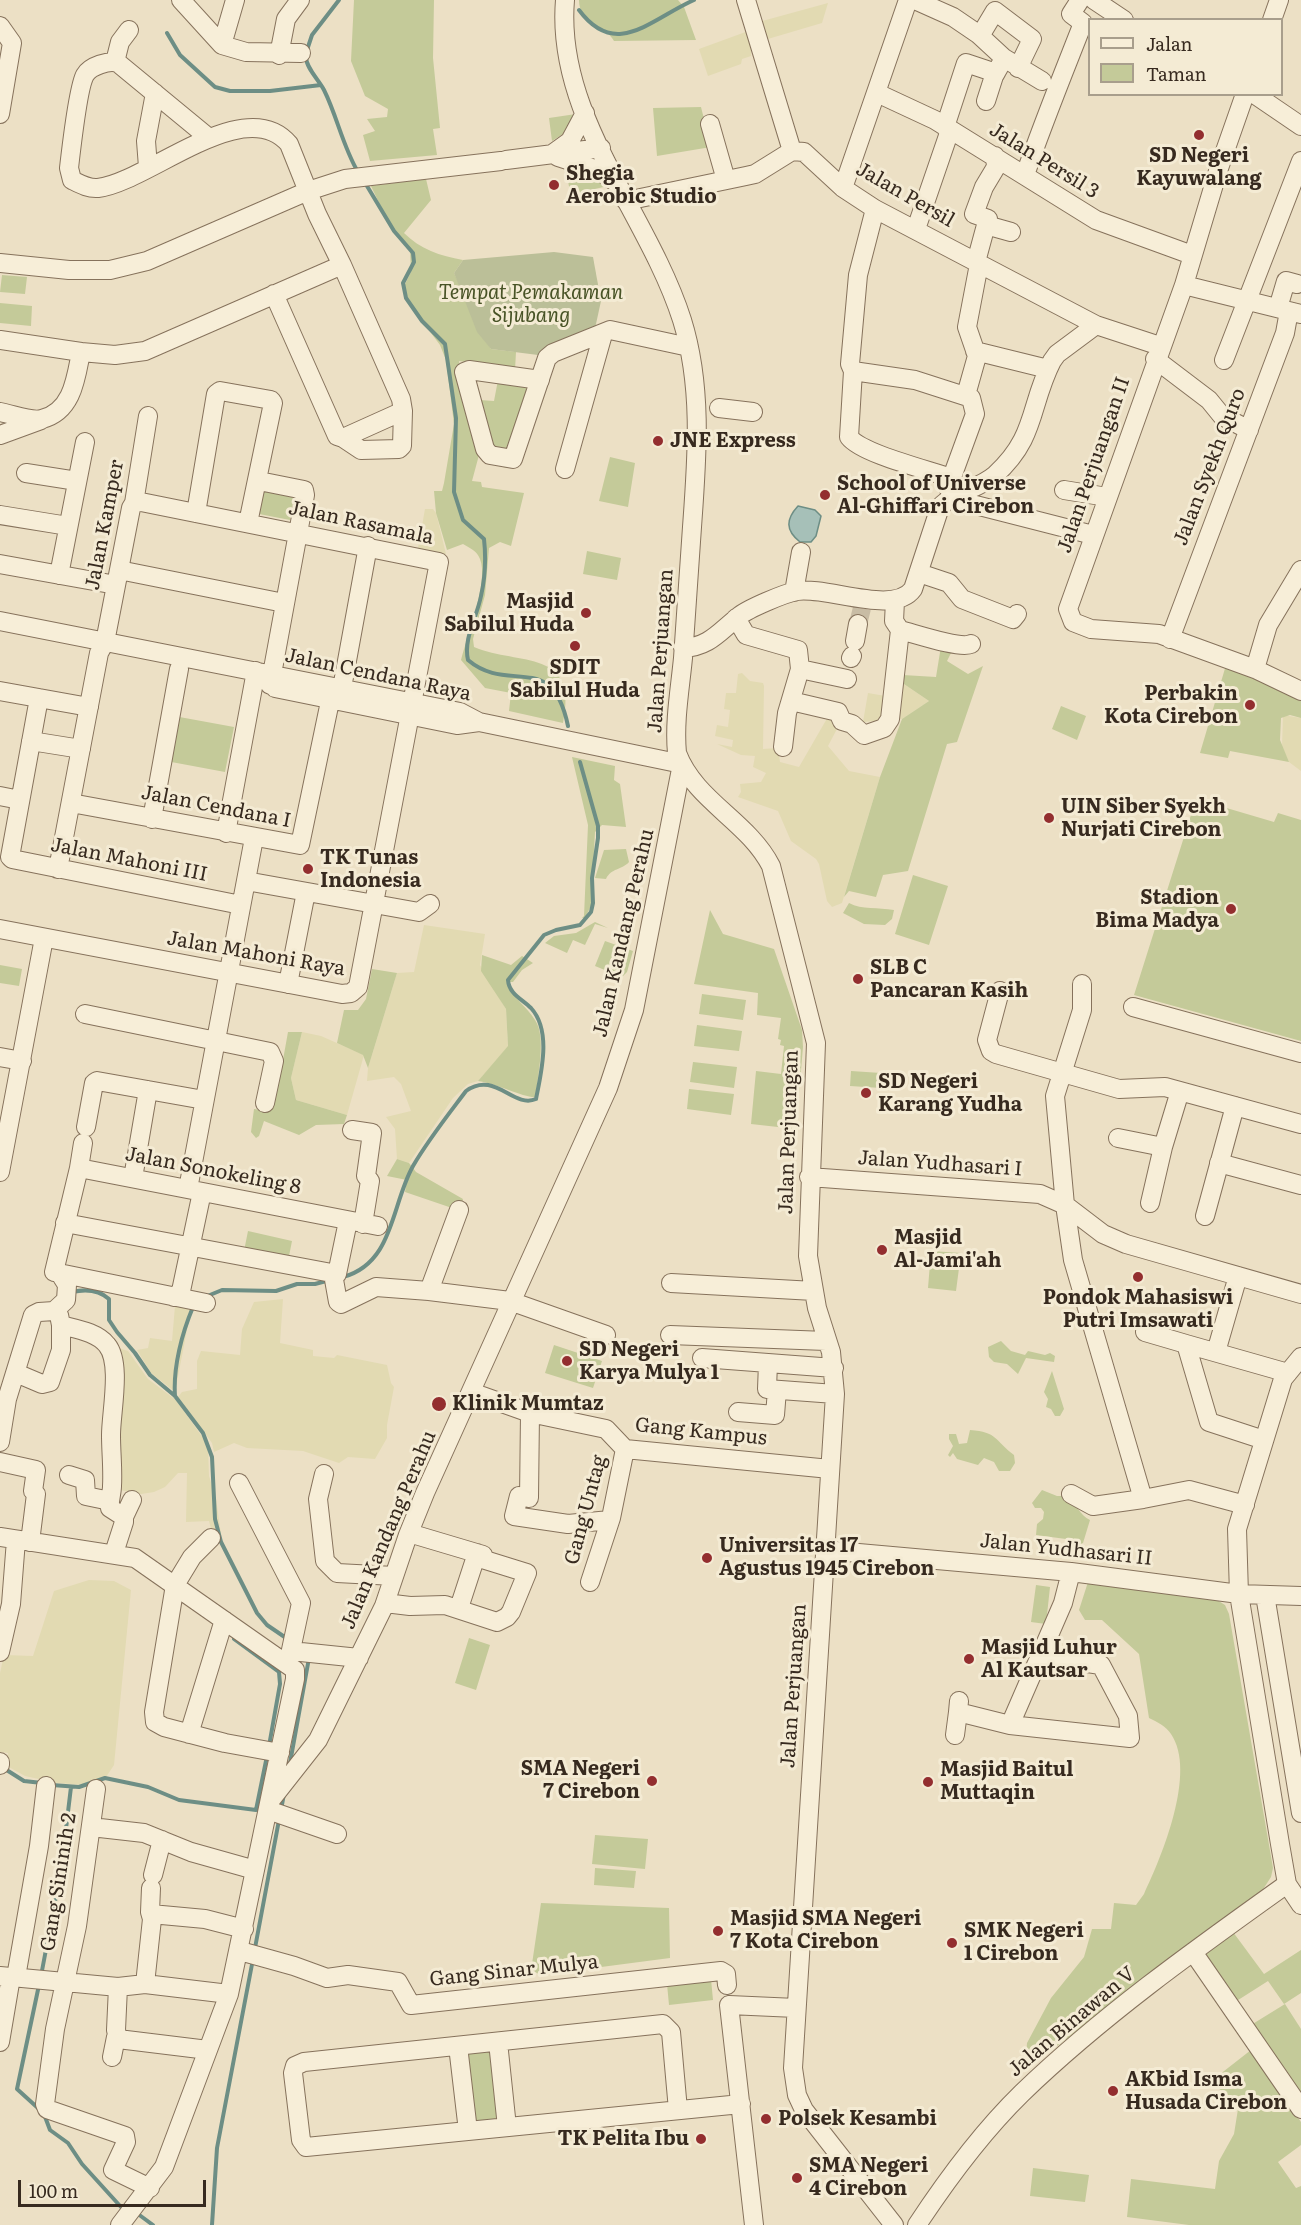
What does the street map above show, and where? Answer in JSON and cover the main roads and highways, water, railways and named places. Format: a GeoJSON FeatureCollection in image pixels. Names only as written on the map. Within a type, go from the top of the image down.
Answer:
{"type":"FeatureCollection","features":[{"type":"Feature","properties":{"kind":"water"},"geometry":{"type":"Polygon","coordinates":[[[798,506],[815,510],[821,516],[816,536],[811,542],[800,542],[790,529],[789,520],[798,506]]]}},
{"type":"Feature","properties":{"kind":"waterway"},"geometry":{"type":"LineString","coordinates":[[307,50],[312,35],[339,0]]}},
{"type":"Feature","properties":{"kind":"waterway"},"geometry":{"type":"LineString","coordinates":[[579,10],[593,25],[607,32],[620,34],[648,25],[694,0]]}},
{"type":"Feature","properties":{"kind":"waterway"},"geometry":{"type":"LineString","coordinates":[[167,33],[180,55],[215,87],[230,91],[270,91],[321,85]]}},
{"type":"Feature","properties":{"kind":"waterway"},"geometry":{"type":"LineString","coordinates":[[306,57],[308,65],[329,100],[348,152],[358,172]]}},
{"type":"Feature","properties":{"kind":"waterway"},"geometry":{"type":"LineString","coordinates":[[364,181],[394,231],[413,253],[414,262],[403,283],[406,298],[422,321],[445,344],[456,418],[454,492],[463,520],[484,539],[485,546],[485,568],[479,604],[467,644],[468,660],[483,670],[527,677],[551,688],[561,702],[568,726]]}},
{"type":"Feature","properties":{"kind":"waterway"},"geometry":{"type":"LineString","coordinates":[[343,1277],[360,1270],[382,1246],[413,1166],[466,1091],[476,1086],[486,1085],[519,1099],[528,1101],[536,1099],[543,1052],[541,1028],[531,1008],[513,993],[508,980],[544,935],[580,925],[591,912],[598,826],[580,762]]}},
{"type":"Feature","properties":{"kind":"waterway"},"geometry":{"type":"LineString","coordinates":[[205,1297],[222,1290],[276,1291],[297,1284],[315,1284],[330,1280]]}},
{"type":"Feature","properties":{"kind":"waterway"},"geometry":{"type":"LineString","coordinates":[[72,1292],[92,1291],[109,1299],[109,1320],[117,1332],[150,1375],[175,1396],[203,1433],[212,1457],[215,1519],[221,1542],[257,1613],[267,1625],[289,1640]]}},
{"type":"Feature","properties":{"kind":"waterway"},"geometry":{"type":"LineString","coordinates":[[175,1396],[175,1374],[179,1350],[193,1307]]}},
{"type":"Feature","properties":{"kind":"waterway"},"geometry":{"type":"LineString","coordinates":[[234,1639],[279,1672],[280,1684],[269,1746]]}},
{"type":"Feature","properties":{"kind":"waterway"},"geometry":{"type":"LineString","coordinates":[[290,1763],[309,1658]]}},
{"type":"Feature","properties":{"kind":"waterway"},"geometry":{"type":"LineString","coordinates":[[52,1785],[79,1787],[105,1778],[148,1787],[179,1800],[256,1810],[267,1756]]}},
{"type":"Feature","properties":{"kind":"waterway"},"geometry":{"type":"LineString","coordinates":[[5,1769],[24,1781],[42,1783]]}},
{"type":"Feature","properties":{"kind":"waterway"},"geometry":{"type":"LineString","coordinates":[[41,1976],[61,1870],[71,1787]]}},
{"type":"Feature","properties":{"kind":"waterway"},"geometry":{"type":"LineString","coordinates":[[281,1810],[284,1794]]}},
{"type":"Feature","properties":{"kind":"waterway"},"geometry":{"type":"LineString","coordinates":[[255,1948],[279,1820]]}},
{"type":"Feature","properties":{"kind":"waterway"},"geometry":{"type":"LineString","coordinates":[[212,2225],[217,2148],[253,1959]]}},
{"type":"Feature","properties":{"kind":"waterway"},"geometry":{"type":"LineString","coordinates":[[39,1985],[17,2089],[39,2109]]}},
{"type":"Feature","properties":{"kind":"waterway"},"geometry":{"type":"LineString","coordinates":[[44,2114],[50,2130],[68,2143],[82,2164],[121,2207]]}},
{"type":"Feature","properties":{"kind":"waterway"},"geometry":{"type":"LineString","coordinates":[[138,2214],[153,2225]]}},
{"type":"Feature","properties":{"kind":"tunnel"},"geometry":{"type":"LineString","coordinates":[[858,624],[862,608]]}},
{"type":"Feature","properties":{"kind":"place","name":"SD Negeri Kayuwalang"},"geometry":{"type":"Point","coordinates":[1199,135]}},
{"type":"Feature","properties":{"kind":"place","name":"Shegia Aerobic Studio"},"geometry":{"type":"Point","coordinates":[554,185]}},
{"type":"Feature","properties":{"kind":"place","name":"JNE Express"},"geometry":{"type":"Point","coordinates":[658,441]}},
{"type":"Feature","properties":{"kind":"place","name":"School of Universe Al-Ghiffari Cirebon"},"geometry":{"type":"Point","coordinates":[825,495]}},
{"type":"Feature","properties":{"kind":"place","name":"Masjid Sabilul Huda"},"geometry":{"type":"Point","coordinates":[586,613]}},
{"type":"Feature","properties":{"kind":"place","name":"SDIT Sabilul Huda"},"geometry":{"type":"Point","coordinates":[575,646]}},
{"type":"Feature","properties":{"kind":"place","name":"Perbakin Kota Cirebon"},"geometry":{"type":"Point","coordinates":[1250,705]}},
{"type":"Feature","properties":{"kind":"place","name":"UIN Siber Syekh Nurjati Cirebon"},"geometry":{"type":"Point","coordinates":[1049,818]}},
{"type":"Feature","properties":{"kind":"place","name":"TK Tunas Indonesia"},"geometry":{"type":"Point","coordinates":[308,869]}},
{"type":"Feature","properties":{"kind":"place","name":"Stadion Bima Madya"},"geometry":{"type":"Point","coordinates":[1231,909]}},
{"type":"Feature","properties":{"kind":"place","name":"SLB C Pancaran Kasih"},"geometry":{"type":"Point","coordinates":[858,979]}},
{"type":"Feature","properties":{"kind":"place","name":"SD Negeri Karang Yudha"},"geometry":{"type":"Point","coordinates":[866,1093]}},
{"type":"Feature","properties":{"kind":"place","name":"Masjid Al-Jami'ah"},"geometry":{"type":"Point","coordinates":[882,1250]}},
{"type":"Feature","properties":{"kind":"place","name":"Pondok Mahasiswi Putri Imsawati"},"geometry":{"type":"Point","coordinates":[1138,1277]}},
{"type":"Feature","properties":{"kind":"place","name":"SD Negeri Karya Mulya 1"},"geometry":{"type":"Point","coordinates":[567,1361]}},
{"type":"Feature","properties":{"kind":"place","name":"Klinik Mumtaz"},"geometry":{"type":"Point","coordinates":[439,1404]}},
{"type":"Feature","properties":{"kind":"place","name":"Universitas 17 Agustus 1945 Cirebon"},"geometry":{"type":"Point","coordinates":[707,1558]}},
{"type":"Feature","properties":{"kind":"place","name":"Masjid Luhur Al Kautsar"},"geometry":{"type":"Point","coordinates":[969,1659]}},
{"type":"Feature","properties":{"kind":"place","name":"SMA Negeri 7 Cirebon"},"geometry":{"type":"Point","coordinates":[652,1781]}},
{"type":"Feature","properties":{"kind":"place","name":"Masjid Baitul Muttaqin"},"geometry":{"type":"Point","coordinates":[928,1782]}},
{"type":"Feature","properties":{"kind":"place","name":"Masjid SMA Negeri 7 Kota Cirebon"},"geometry":{"type":"Point","coordinates":[718,1931]}},
{"type":"Feature","properties":{"kind":"place","name":"SMK Negeri 1 Cirebon"},"geometry":{"type":"Point","coordinates":[952,1943]}},
{"type":"Feature","properties":{"kind":"place","name":"AKbid Isma Husada Cirebon"},"geometry":{"type":"Point","coordinates":[1113,2091]}},
{"type":"Feature","properties":{"kind":"place","name":"Polsek Kesambi"},"geometry":{"type":"Point","coordinates":[766,2119]}},
{"type":"Feature","properties":{"kind":"place","name":"TK Pelita Ibu"},"geometry":{"type":"Point","coordinates":[701,2139]}},
{"type":"Feature","properties":{"kind":"place","name":"SMA Negeri 4 Cirebon"},"geometry":{"type":"Point","coordinates":[797,2178]}},
{"type":"Feature","properties":{"kind":"park label","name":"Tempat Pemakaman Sijubang"},"geometry":{"type":"Point","coordinates":[531,304]}}]}
